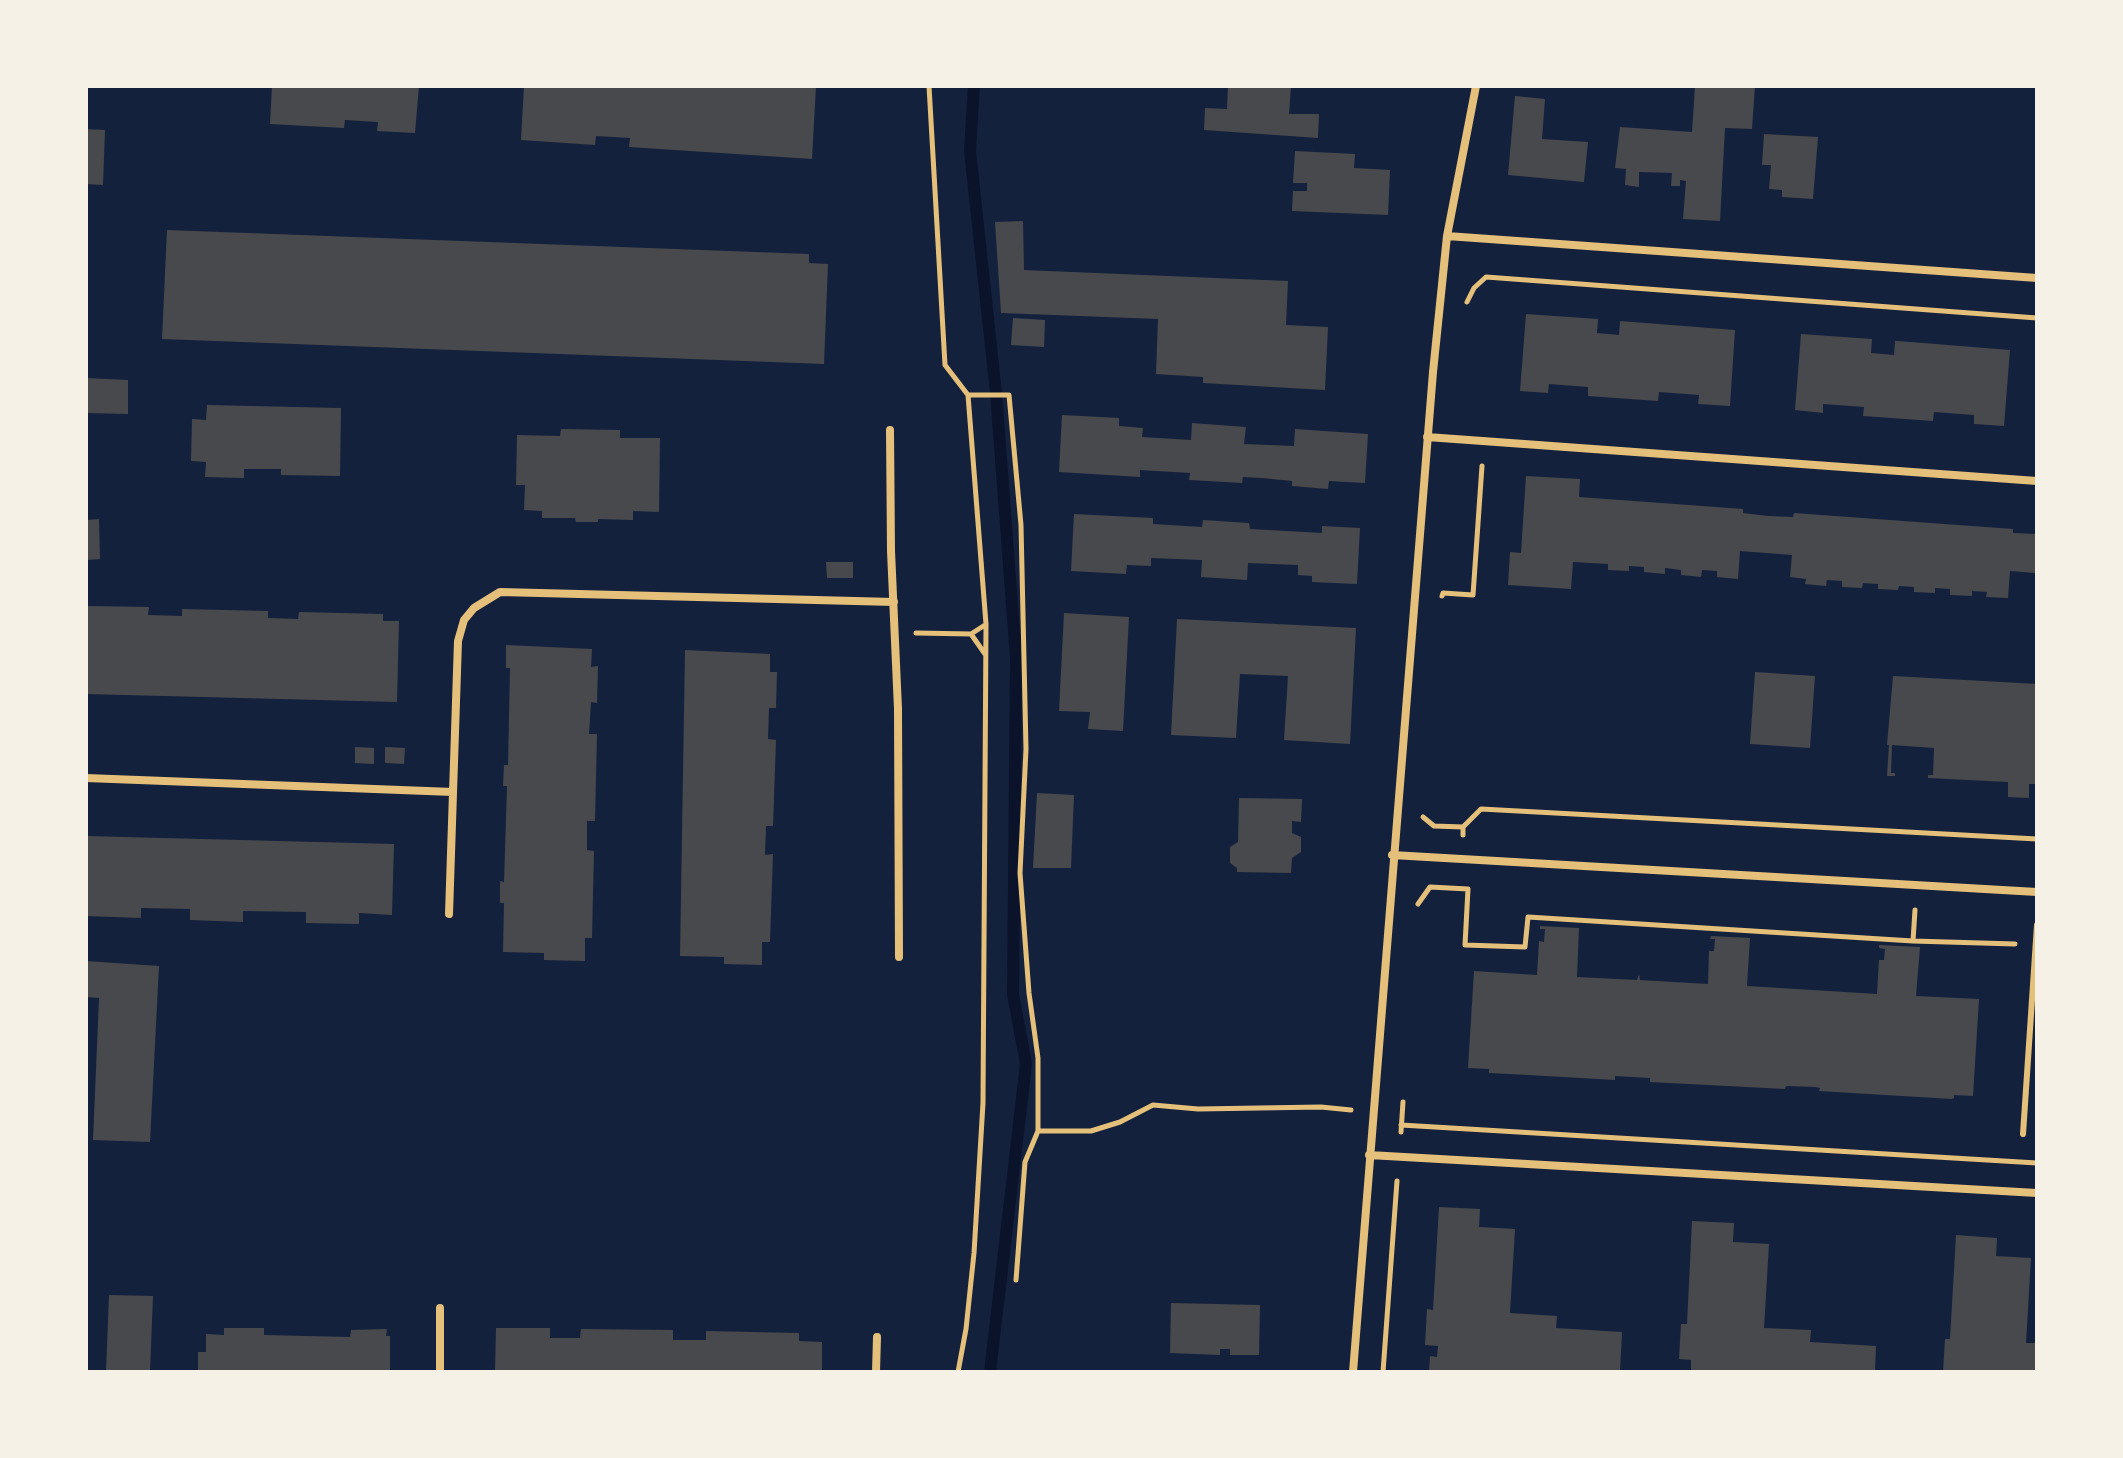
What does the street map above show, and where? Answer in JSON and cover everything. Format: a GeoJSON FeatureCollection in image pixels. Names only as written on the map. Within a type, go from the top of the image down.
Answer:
{"type":"FeatureCollection","features":[{"type":"Feature","properties":{"kind":"street"},"geometry":{"type":"LineString","coordinates":[[1353,1372],[1427,437],[1447,236],[1476,86]]}},
{"type":"Feature","properties":{"kind":"street"},"geometry":{"type":"LineString","coordinates":[[1447,236],[2037,278]]}},
{"type":"Feature","properties":{"kind":"street"},"geometry":{"type":"LineString","coordinates":[[890,430],[896,632],[899,957]]}},
{"type":"Feature","properties":{"kind":"street"},"geometry":{"type":"LineString","coordinates":[[1427,437],[2037,481]]}},
{"type":"Feature","properties":{"kind":"street"},"geometry":{"type":"LineString","coordinates":[[449,914],[458,641],[464,620],[474,608],[500,592],[894,602]]}},
{"type":"Feature","properties":{"kind":"street"},"geometry":{"type":"LineString","coordinates":[[86,778],[453,792]]}},
{"type":"Feature","properties":{"kind":"street"},"geometry":{"type":"LineString","coordinates":[[1392,855],[2037,892]]}},
{"type":"Feature","properties":{"kind":"street"},"geometry":{"type":"LineString","coordinates":[[1369,1155],[2037,1193]]}},
{"type":"Feature","properties":{"kind":"street"},"geometry":{"type":"LineString","coordinates":[[440,1308],[440,1372]]}},
{"type":"Feature","properties":{"kind":"street"},"geometry":{"type":"LineString","coordinates":[[876,1372],[877,1337]]}},
{"type":"Feature","properties":{"kind":"lane"},"geometry":{"type":"LineString","coordinates":[[2023,1134],[2037,925]]}},
{"type":"Feature","properties":{"kind":"path"},"geometry":{"type":"LineString","coordinates":[[929,86],[945,365],[968,395],[986,624],[983,1103],[974,1253],[958,1372]]}},
{"type":"Feature","properties":{"kind":"path"},"geometry":{"type":"LineString","coordinates":[[1464,308],[1474,288],[1486,277],[2037,318]]}},
{"type":"Feature","properties":{"kind":"path"},"geometry":{"type":"LineString","coordinates":[[968,395],[1009,395],[1021,525],[1026,749],[1020,873],[1029,993],[1038,1058],[1038,1131],[1025,1162],[1016,1280]]}},
{"type":"Feature","properties":{"kind":"path"},"geometry":{"type":"LineString","coordinates":[[1441,607],[1443,593],[1473,595],[1484,439]]}},
{"type":"Feature","properties":{"kind":"path"},"geometry":{"type":"LineString","coordinates":[[896,632],[971,634],[986,624]]}},
{"type":"Feature","properties":{"kind":"path"},"geometry":{"type":"LineString","coordinates":[[971,634],[985,654]]}},
{"type":"Feature","properties":{"kind":"path"},"geometry":{"type":"LineString","coordinates":[[1424,803],[1423,817],[1434,826],[1463,827],[1481,809],[2037,839]]}},
{"type":"Feature","properties":{"kind":"path"},"geometry":{"type":"LineString","coordinates":[[1417,916],[1418,901],[1430,887],[1460,888],[1468,889],[1465,945],[1525,947],[1528,917],[1913,941],[2013,944]]}},
{"type":"Feature","properties":{"kind":"path"},"geometry":{"type":"LineString","coordinates":[[1383,1372],[1403,1095]]}},
{"type":"Feature","properties":{"kind":"path"},"geometry":{"type":"LineString","coordinates":[[1038,1131],[1091,1131],[1120,1122],[1153,1105],[1198,1109],[1321,1107],[1372,1111]]}},
{"type":"Feature","properties":{"kind":"path"},"geometry":{"type":"LineString","coordinates":[[1401,1125],[2037,1163]]}},
{"type":"Feature","properties":{"kind":"building"},"geometry":{"type":"Polygon","coordinates":[[[272,86],[419,86],[415,133],[377,131],[378,122],[345,120],[344,128],[270,124],[272,86]]]}},
{"type":"Feature","properties":{"kind":"building"},"geometry":{"type":"Polygon","coordinates":[[[524,86],[816,86],[812,159],[629,147],[630,138],[596,136],[595,145],[521,140],[524,86]]]}},
{"type":"Feature","properties":{"kind":"building"},"geometry":{"type":"Polygon","coordinates":[[[1228,86],[1291,86],[1289,114],[1319,114],[1318,138],[1204,130],[1205,108],[1227,109],[1228,86]]]}},
{"type":"Feature","properties":{"kind":"building"},"geometry":{"type":"Polygon","coordinates":[[[1695,86],[1755,86],[1752,129],[1725,128],[1720,221],[1683,219],[1686,181],[1680,180],[1680,186],[1671,186],[1672,173],[1639,172],[1639,187],[1625,185],[1626,169],[1615,168],[1620,127],[1692,132],[1695,86]]]}},
{"type":"Feature","properties":{"kind":"building"},"geometry":{"type":"Polygon","coordinates":[[[1515,96],[1545,99],[1542,139],[1588,142],[1584,182],[1508,175],[1515,96]]]}},
{"type":"Feature","properties":{"kind":"building"},"geometry":{"type":"Polygon","coordinates":[[[86,129],[105,130],[103,185],[86,184],[86,129]]]}},
{"type":"Feature","properties":{"kind":"building"},"geometry":{"type":"Polygon","coordinates":[[[1764,134],[1818,137],[1813,199],[1782,197],[1782,190],[1769,189],[1771,165],[1762,165],[1764,134]]]}},
{"type":"Feature","properties":{"kind":"building"},"geometry":{"type":"Polygon","coordinates":[[[1295,151],[1355,154],[1354,168],[1390,170],[1388,215],[1292,211],[1293,191],[1307,191],[1307,183],[1293,183],[1295,151]]]}},
{"type":"Feature","properties":{"kind":"building"},"geometry":{"type":"Polygon","coordinates":[[[1023,221],[1024,270],[1288,281],[1286,325],[1328,327],[1325,390],[1203,383],[1203,377],[1156,374],[1158,319],[1001,313],[995,222],[1023,221]]]}},
{"type":"Feature","properties":{"kind":"building"},"geometry":{"type":"Polygon","coordinates":[[[167,230],[809,254],[809,263],[828,264],[824,364],[162,339],[167,230]]]}},
{"type":"Feature","properties":{"kind":"building"},"geometry":{"type":"Polygon","coordinates":[[[1526,314],[1598,319],[1597,333],[1619,335],[1620,321],[1735,330],[1730,406],[1698,404],[1699,395],[1659,392],[1658,401],[1588,396],[1588,387],[1549,384],[1548,393],[1520,391],[1526,314]]]}},
{"type":"Feature","properties":{"kind":"building"},"geometry":{"type":"Polygon","coordinates":[[[1013,318],[1045,320],[1044,347],[1011,345],[1013,318]]]}},
{"type":"Feature","properties":{"kind":"building"},"geometry":{"type":"Polygon","coordinates":[[[1801,334],[1872,339],[1871,353],[1894,355],[1895,341],[2010,350],[2004,426],[1974,424],[1974,415],[1934,412],[1933,421],[1863,416],[1864,407],[1823,404],[1823,413],[1795,410],[1801,334]]]}},
{"type":"Feature","properties":{"kind":"building"},"geometry":{"type":"Polygon","coordinates":[[[86,378],[128,380],[128,414],[86,413],[86,378]]]}},
{"type":"Feature","properties":{"kind":"building"},"geometry":{"type":"Polygon","coordinates":[[[207,405],[341,408],[340,476],[281,475],[281,469],[244,469],[244,478],[205,477],[206,462],[191,461],[192,419],[206,420],[207,405]]]}},
{"type":"Feature","properties":{"kind":"building"},"geometry":{"type":"Polygon","coordinates":[[[1062,415],[1119,418],[1119,426],[1143,428],[1142,437],[1191,440],[1192,423],[1246,427],[1244,444],[1294,446],[1295,429],[1368,434],[1365,483],[1329,481],[1328,489],[1292,486],[1292,481],[1262,478],[1243,477],[1242,483],[1189,480],[1190,473],[1140,470],[1140,477],[1059,472],[1062,415]]]}},
{"type":"Feature","properties":{"kind":"building"},"geometry":{"type":"Polygon","coordinates":[[[561,429],[620,430],[620,438],[660,438],[659,512],[633,511],[633,520],[576,522],[575,518],[542,518],[542,511],[524,510],[525,485],[516,485],[517,435],[560,436],[561,429]]]}},
{"type":"Feature","properties":{"kind":"building"},"geometry":{"type":"Polygon","coordinates":[[[1526,476],[1580,479],[1579,497],[1743,509],[1743,513],[1768,516],[1793,517],[1794,513],[2013,529],[2013,533],[2037,534],[2035,573],[2010,571],[2008,598],[1986,597],[1987,592],[1972,591],[1972,596],[1950,595],[1950,589],[1935,588],[1935,593],[1914,592],[1914,587],[1878,589],[1878,584],[1863,583],[1862,588],[1842,587],[1842,581],[1827,580],[1826,586],[1805,584],[1806,579],[1790,577],[1792,555],[1740,551],[1738,579],[1717,577],[1717,571],[1702,570],[1701,577],[1681,575],[1681,570],[1665,568],[1665,574],[1644,572],[1644,567],[1629,566],[1629,571],[1608,570],[1608,564],[1573,562],[1571,589],[1508,585],[1510,552],[1521,553],[1526,476]]]}},
{"type":"Feature","properties":{"kind":"building"},"geometry":{"type":"Polygon","coordinates":[[[1074,514],[1153,518],[1153,524],[1202,527],[1203,520],[1249,523],[1250,529],[1322,533],[1322,526],[1360,528],[1357,584],[1312,582],[1312,576],[1298,575],[1298,565],[1248,563],[1247,580],[1201,577],[1202,560],[1151,558],[1151,566],[1127,565],[1126,574],[1071,571],[1074,514]]]}},
{"type":"Feature","properties":{"kind":"building"},"geometry":{"type":"Polygon","coordinates":[[[99,519],[100,559],[86,560],[86,520],[99,519]]]}},
{"type":"Feature","properties":{"kind":"building"},"geometry":{"type":"Polygon","coordinates":[[[826,562],[853,562],[853,578],[827,578],[826,562]]]}},
{"type":"Feature","properties":{"kind":"building"},"geometry":{"type":"Polygon","coordinates":[[[86,606],[149,607],[148,615],[182,616],[182,609],[268,611],[268,618],[298,619],[299,612],[383,614],[383,621],[399,621],[397,702],[86,694],[86,606]]]}},
{"type":"Feature","properties":{"kind":"building"},"geometry":{"type":"Polygon","coordinates":[[[1064,613],[1129,617],[1123,731],[1088,729],[1090,712],[1059,711],[1064,613]]]}},
{"type":"Feature","properties":{"kind":"building"},"geometry":{"type":"Polygon","coordinates":[[[1177,619],[1356,628],[1350,744],[1284,740],[1288,676],[1240,674],[1236,738],[1171,735],[1177,619]]]}},
{"type":"Feature","properties":{"kind":"building"},"geometry":{"type":"Polygon","coordinates":[[[506,645],[592,649],[591,667],[598,666],[597,703],[591,702],[589,734],[597,734],[595,821],[587,821],[587,850],[594,851],[592,938],[585,938],[585,961],[544,960],[544,953],[503,952],[504,903],[500,903],[500,881],[504,882],[507,786],[503,786],[504,765],[508,765],[510,668],[506,668],[506,645]]]}},
{"type":"Feature","properties":{"kind":"building"},"geometry":{"type":"Polygon","coordinates":[[[685,650],[770,654],[770,672],[777,672],[776,708],[769,708],[768,739],[776,740],[773,826],[766,826],[765,855],[773,854],[770,942],[762,942],[762,965],[724,964],[724,957],[680,956],[685,650]]]}},
{"type":"Feature","properties":{"kind":"building"},"geometry":{"type":"Polygon","coordinates":[[[1755,672],[1815,676],[1810,748],[1750,744],[1755,672]]]}},
{"type":"Feature","properties":{"kind":"building"},"geometry":{"type":"Polygon","coordinates":[[[1893,676],[2037,684],[2037,784],[2029,784],[2029,798],[2008,797],[2008,782],[1928,778],[1928,775],[1933,775],[1934,748],[1892,745],[1891,773],[1895,776],[1887,776],[1893,676]]]}},
{"type":"Feature","properties":{"kind":"building"},"geometry":{"type":"Polygon","coordinates":[[[355,747],[374,748],[374,764],[355,763],[355,747]]]}},
{"type":"Feature","properties":{"kind":"building"},"geometry":{"type":"Polygon","coordinates":[[[385,747],[405,748],[404,764],[385,763],[385,747]]]}},
{"type":"Feature","properties":{"kind":"building"},"geometry":{"type":"Polygon","coordinates":[[[1037,793],[1074,795],[1071,868],[1033,868],[1037,793]]]}},
{"type":"Feature","properties":{"kind":"building"},"geometry":{"type":"Polygon","coordinates":[[[1239,798],[1302,799],[1301,822],[1292,821],[1292,833],[1301,837],[1301,852],[1292,858],[1291,873],[1237,872],[1237,868],[1230,863],[1230,847],[1238,842],[1239,798]]]}},
{"type":"Feature","properties":{"kind":"building"},"geometry":{"type":"Polygon","coordinates":[[[86,836],[394,844],[392,915],[359,913],[359,924],[306,923],[306,912],[243,911],[243,922],[190,920],[190,909],[141,908],[141,918],[86,916],[86,836]]]}},
{"type":"Feature","properties":{"kind":"building"},"geometry":{"type":"Polygon","coordinates":[[[1540,926],[1579,928],[1577,977],[1637,980],[1639,974],[1640,980],[1708,984],[1709,951],[1714,951],[1715,939],[1710,939],[1711,936],[1750,938],[1747,986],[1877,994],[1879,960],[1884,960],[1885,949],[1879,948],[1879,945],[1920,947],[1916,996],[1979,999],[1973,1096],[1954,1095],[1952,1099],[1819,1091],[1820,1088],[1815,1087],[1786,1086],[1785,1089],[1650,1082],[1650,1078],[1615,1076],[1615,1080],[1489,1073],[1489,1069],[1468,1068],[1474,971],[1537,975],[1539,941],[1544,942],[1545,929],[1540,929],[1540,926]]]}},
{"type":"Feature","properties":{"kind":"building"},"geometry":{"type":"Polygon","coordinates":[[[86,961],[159,966],[150,1142],[93,1140],[99,998],[86,997],[86,961]]]}},
{"type":"Feature","properties":{"kind":"building"},"geometry":{"type":"Polygon","coordinates":[[[1439,1207],[1480,1209],[1479,1227],[1515,1229],[1510,1313],[1557,1316],[1556,1328],[1622,1332],[1620,1372],[1429,1372],[1430,1356],[1437,1357],[1438,1346],[1425,1345],[1427,1309],[1433,1310],[1439,1207]]]}},
{"type":"Feature","properties":{"kind":"building"},"geometry":{"type":"Polygon","coordinates":[[[1692,1221],[1734,1223],[1733,1242],[1769,1244],[1764,1328],[1811,1330],[1810,1342],[1876,1346],[1875,1372],[1691,1372],[1691,1360],[1679,1359],[1681,1324],[1687,1324],[1692,1221]]]}},
{"type":"Feature","properties":{"kind":"building"},"geometry":{"type":"Polygon","coordinates":[[[1956,1235],[1997,1238],[1996,1256],[2031,1258],[2026,1343],[2037,1343],[2037,1372],[1943,1372],[1945,1339],[1950,1339],[1956,1235]]]}},
{"type":"Feature","properties":{"kind":"building"},"geometry":{"type":"Polygon","coordinates":[[[109,1295],[153,1296],[150,1372],[106,1372],[109,1295]]]}},
{"type":"Feature","properties":{"kind":"building"},"geometry":{"type":"Polygon","coordinates":[[[1171,1303],[1260,1305],[1259,1355],[1230,1355],[1230,1349],[1220,1349],[1220,1355],[1170,1353],[1171,1303]]]}},
{"type":"Feature","properties":{"kind":"building"},"geometry":{"type":"Polygon","coordinates":[[[224,1328],[264,1328],[264,1335],[350,1337],[351,1330],[387,1329],[386,1336],[390,1336],[390,1372],[198,1372],[198,1352],[206,1352],[206,1334],[224,1335],[224,1328]]]}},
{"type":"Feature","properties":{"kind":"building"},"geometry":{"type":"Polygon","coordinates":[[[496,1328],[550,1328],[550,1338],[580,1338],[581,1329],[673,1330],[673,1340],[706,1340],[706,1331],[799,1333],[799,1341],[822,1342],[822,1372],[495,1372],[496,1328]]]}},
{"type":"Feature","properties":{"kind":"waterway"},"geometry":{"type":"LineString","coordinates":[[974,86],[970,151],[996,393],[1016,658],[1013,994],[1026,1064],[990,1372]]}}]}
